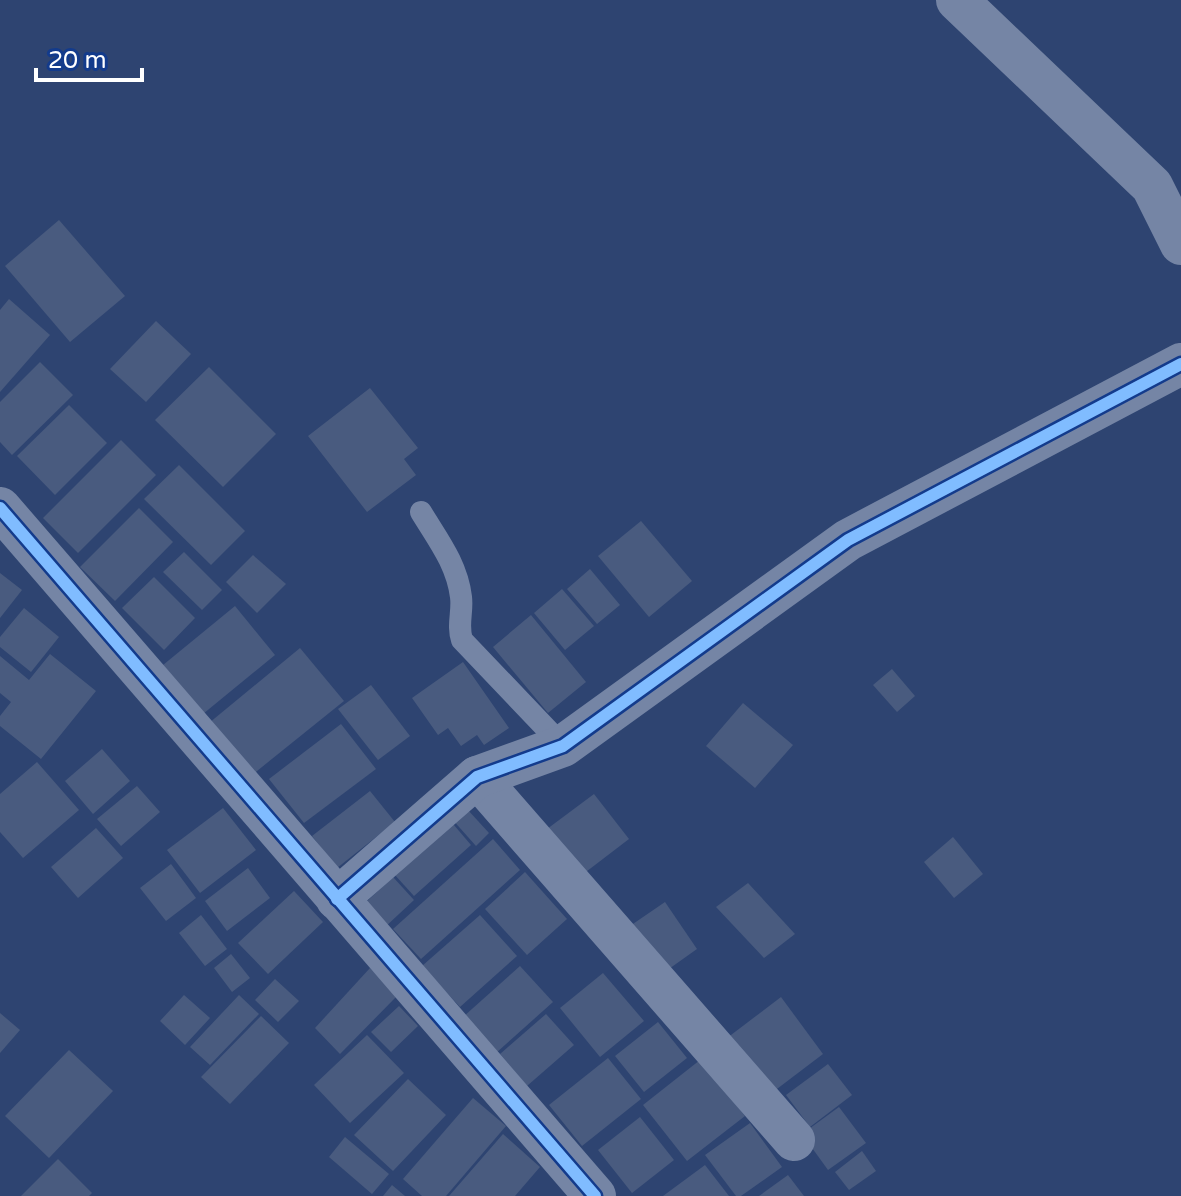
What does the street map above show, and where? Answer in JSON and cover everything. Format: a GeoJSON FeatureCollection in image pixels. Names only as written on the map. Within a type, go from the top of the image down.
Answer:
{"type":"FeatureCollection","features":[{"type":"Feature","properties":{"kind":"street"},"geometry":{"type":"LineString","coordinates":[[957,0],[1152,186],[1181,244]]}},
{"type":"Feature","properties":{"kind":"street"},"geometry":{"type":"LineString","coordinates":[[337,899],[477,777],[563,746],[848,540],[1181,364]]}},
{"type":"Feature","properties":{"kind":"street"},"geometry":{"type":"LineString","coordinates":[[0,508],[595,1196]]}},
{"type":"Feature","properties":{"kind":"street"},"geometry":{"type":"LineString","coordinates":[[477,777],[794,1140]]}},
{"type":"Feature","properties":{"kind":"lane"},"geometry":{"type":"LineString","coordinates":[[421,512],[453,564],[462,599],[458,627],[462,640],[563,746]]}},
{"type":"Feature","properties":{"kind":"building"},"geometry":{"type":"Polygon","coordinates":[[[59,220],[125,296],[70,342],[5,266],[59,220]]]}},
{"type":"Feature","properties":{"kind":"building"},"geometry":{"type":"Polygon","coordinates":[[[9,299],[50,335],[0,392],[0,310],[9,299]]]}},
{"type":"Feature","properties":{"kind":"building"},"geometry":{"type":"Polygon","coordinates":[[[156,321],[191,354],[146,402],[110,369],[156,321]]]}},
{"type":"Feature","properties":{"kind":"building"},"geometry":{"type":"Polygon","coordinates":[[[40,362],[73,395],[12,455],[0,442],[0,402],[40,362]]]}},
{"type":"Feature","properties":{"kind":"building"},"geometry":{"type":"Polygon","coordinates":[[[209,367],[276,434],[223,487],[155,420],[209,367]]]}},
{"type":"Feature","properties":{"kind":"building"},"geometry":{"type":"Polygon","coordinates":[[[370,388],[418,448],[404,459],[416,475],[367,512],[308,436],[370,388]]]}},
{"type":"Feature","properties":{"kind":"building"},"geometry":{"type":"Polygon","coordinates":[[[69,405],[107,443],[55,495],[17,456],[69,405]]]}},
{"type":"Feature","properties":{"kind":"building"},"geometry":{"type":"Polygon","coordinates":[[[121,440],[156,475],[78,553],[43,518],[121,440]]]}},
{"type":"Feature","properties":{"kind":"building"},"geometry":{"type":"Polygon","coordinates":[[[179,465],[245,531],[211,565],[144,499],[179,465]]]}},
{"type":"Feature","properties":{"kind":"building"},"geometry":{"type":"Polygon","coordinates":[[[139,508],[173,542],[115,601],[80,567],[139,508]]]}},
{"type":"Feature","properties":{"kind":"building"},"geometry":{"type":"Polygon","coordinates":[[[641,521],[692,581],[649,617],[598,556],[641,521]]]}},
{"type":"Feature","properties":{"kind":"building"},"geometry":{"type":"Polygon","coordinates":[[[184,552],[222,590],[202,610],[163,572],[184,552]]]}},
{"type":"Feature","properties":{"kind":"building"},"geometry":{"type":"Polygon","coordinates":[[[253,555],[286,584],[257,613],[226,582],[253,555]]]}},
{"type":"Feature","properties":{"kind":"building"},"geometry":{"type":"Polygon","coordinates":[[[590,569],[620,605],[597,624],[567,589],[590,569]]]}},
{"type":"Feature","properties":{"kind":"building"},"geometry":{"type":"Polygon","coordinates":[[[0,573],[22,590],[0,618],[0,573]]]}},
{"type":"Feature","properties":{"kind":"building"},"geometry":{"type":"Polygon","coordinates":[[[154,577],[195,618],[164,650],[122,608],[154,577]]]}},
{"type":"Feature","properties":{"kind":"building"},"geometry":{"type":"Polygon","coordinates":[[[562,589],[594,626],[565,650],[534,613],[562,589]]]}},
{"type":"Feature","properties":{"kind":"building"},"geometry":{"type":"Polygon","coordinates":[[[235,606],[275,655],[203,714],[163,665],[235,606]]]}},
{"type":"Feature","properties":{"kind":"building"},"geometry":{"type":"Polygon","coordinates":[[[24,608],[59,637],[31,672],[0,647],[0,637],[24,608]]]}},
{"type":"Feature","properties":{"kind":"building"},"geometry":{"type":"Polygon","coordinates":[[[531,615],[586,682],[548,713],[493,647],[531,615]]]}},
{"type":"Feature","properties":{"kind":"building"},"geometry":{"type":"Polygon","coordinates":[[[300,648],[344,701],[252,775],[209,723],[300,648]]]}},
{"type":"Feature","properties":{"kind":"building"},"geometry":{"type":"Polygon","coordinates":[[[50,654],[96,691],[41,759],[0,726],[0,716],[11,702],[0,693],[0,656],[29,680],[50,654]]]}},
{"type":"Feature","properties":{"kind":"building"},"geometry":{"type":"Polygon","coordinates":[[[463,662],[509,728],[484,745],[477,735],[461,746],[448,728],[438,735],[412,698],[463,662]]]}},
{"type":"Feature","properties":{"kind":"building"},"geometry":{"type":"Polygon","coordinates":[[[892,669],[915,696],[897,712],[873,685],[892,669]]]}},
{"type":"Feature","properties":{"kind":"building"},"geometry":{"type":"Polygon","coordinates":[[[371,685],[410,736],[378,760],[338,709],[371,685]]]}},
{"type":"Feature","properties":{"kind":"building"},"geometry":{"type":"Polygon","coordinates":[[[743,703],[793,745],[755,788],[706,746],[743,703]]]}},
{"type":"Feature","properties":{"kind":"building"},"geometry":{"type":"Polygon","coordinates":[[[341,724],[376,769],[304,823],[269,779],[341,724]]]}},
{"type":"Feature","properties":{"kind":"building"},"geometry":{"type":"Polygon","coordinates":[[[102,749],[130,781],[93,814],[65,781],[102,749]]]}},
{"type":"Feature","properties":{"kind":"building"},"geometry":{"type":"Polygon","coordinates":[[[37,762],[79,810],[23,858],[0,832],[0,794],[37,762]]]}},
{"type":"Feature","properties":{"kind":"building"},"geometry":{"type":"Polygon","coordinates":[[[137,786],[160,812],[121,846],[97,819],[137,786]]]}},
{"type":"Feature","properties":{"kind":"building"},"geometry":{"type":"Polygon","coordinates":[[[370,791],[395,822],[337,868],[312,836],[370,791]]]}},
{"type":"Feature","properties":{"kind":"building"},"geometry":{"type":"Polygon","coordinates":[[[594,794],[629,839],[578,878],[543,832],[594,794]]]}},
{"type":"Feature","properties":{"kind":"building"},"geometry":{"type":"Polygon","coordinates":[[[456,797],[489,833],[476,846],[443,809],[456,797]]]}},
{"type":"Feature","properties":{"kind":"building"},"geometry":{"type":"Polygon","coordinates":[[[223,808],[256,850],[200,893],[167,850],[223,808]]]}},
{"type":"Feature","properties":{"kind":"building"},"geometry":{"type":"Polygon","coordinates":[[[442,811],[471,845],[414,896],[384,863],[442,811]]]}},
{"type":"Feature","properties":{"kind":"building"},"geometry":{"type":"Polygon","coordinates":[[[96,828],[123,858],[78,898],[51,867],[96,828]]]}},
{"type":"Feature","properties":{"kind":"building"},"geometry":{"type":"Polygon","coordinates":[[[953,837],[983,874],[954,898],[924,862],[953,837]]]}},
{"type":"Feature","properties":{"kind":"building"},"geometry":{"type":"Polygon","coordinates":[[[493,839],[520,870],[421,959],[393,929],[493,839]]]}},
{"type":"Feature","properties":{"kind":"building"},"geometry":{"type":"Polygon","coordinates":[[[171,864],[196,898],[166,921],[140,888],[171,864]]]}},
{"type":"Feature","properties":{"kind":"building"},"geometry":{"type":"Polygon","coordinates":[[[248,868],[270,898],[227,931],[205,901],[248,868]]]}},
{"type":"Feature","properties":{"kind":"building"},"geometry":{"type":"Polygon","coordinates":[[[525,872],[567,919],[527,955],[485,909],[525,872]]]}},
{"type":"Feature","properties":{"kind":"building"},"geometry":{"type":"Polygon","coordinates":[[[393,877],[414,900],[384,928],[363,905],[393,877]]]}},
{"type":"Feature","properties":{"kind":"building"},"geometry":{"type":"Polygon","coordinates":[[[748,883],[795,934],[764,958],[716,907],[748,883]]]}},
{"type":"Feature","properties":{"kind":"building"},"geometry":{"type":"Polygon","coordinates":[[[294,891],[323,922],[268,974],[238,943],[294,891]]]}},
{"type":"Feature","properties":{"kind":"building"},"geometry":{"type":"Polygon","coordinates":[[[665,902],[697,949],[659,976],[627,928],[665,902]]]}},
{"type":"Feature","properties":{"kind":"building"},"geometry":{"type":"Polygon","coordinates":[[[201,915],[227,949],[205,966],[179,933],[201,915]]]}},
{"type":"Feature","properties":{"kind":"building"},"geometry":{"type":"Polygon","coordinates":[[[480,915],[517,956],[460,1007],[422,966],[480,915]]]}},
{"type":"Feature","properties":{"kind":"building"},"geometry":{"type":"Polygon","coordinates":[[[231,954],[250,978],[232,992],[214,968],[231,954]]]}},
{"type":"Feature","properties":{"kind":"building"},"geometry":{"type":"Polygon","coordinates":[[[520,966],[553,1002],[496,1053],[463,1017],[520,966]]]}},
{"type":"Feature","properties":{"kind":"building"},"geometry":{"type":"Polygon","coordinates":[[[370,968],[397,996],[340,1054],[315,1028],[370,968]]]}},
{"type":"Feature","properties":{"kind":"building"},"geometry":{"type":"Polygon","coordinates":[[[603,973],[644,1021],[600,1057],[560,1008],[603,973]]]}},
{"type":"Feature","properties":{"kind":"building"},"geometry":{"type":"Polygon","coordinates":[[[275,979],[299,1001],[278,1022],[255,1000],[275,979]]]}},
{"type":"Feature","properties":{"kind":"building"},"geometry":{"type":"Polygon","coordinates":[[[184,995],[210,1018],[185,1045],[160,1021],[184,995]]]}},
{"type":"Feature","properties":{"kind":"building"},"geometry":{"type":"Polygon","coordinates":[[[239,995],[259,1014],[210,1065],[190,1047],[239,995]]]}},
{"type":"Feature","properties":{"kind":"building"},"geometry":{"type":"Polygon","coordinates":[[[781,997],[823,1054],[769,1095],[727,1038],[781,997]]]}},
{"type":"Feature","properties":{"kind":"building"},"geometry":{"type":"Polygon","coordinates":[[[399,1006],[418,1026],[391,1052],[371,1032],[399,1006]]]}},
{"type":"Feature","properties":{"kind":"building"},"geometry":{"type":"Polygon","coordinates":[[[0,1013],[20,1030],[0,1053],[0,1013]]]}},
{"type":"Feature","properties":{"kind":"building"},"geometry":{"type":"Polygon","coordinates":[[[546,1014],[574,1045],[527,1086],[500,1054],[546,1014]]]}},
{"type":"Feature","properties":{"kind":"building"},"geometry":{"type":"Polygon","coordinates":[[[261,1016],[289,1043],[230,1104],[201,1077],[261,1016]]]}},
{"type":"Feature","properties":{"kind":"building"},"geometry":{"type":"Polygon","coordinates":[[[658,1022],[687,1058],[644,1092],[615,1056],[658,1022]]]}},
{"type":"Feature","properties":{"kind":"building"},"geometry":{"type":"Polygon","coordinates":[[[367,1035],[404,1073],[350,1123],[314,1085],[367,1035]]]}},
{"type":"Feature","properties":{"kind":"building"},"geometry":{"type":"Polygon","coordinates":[[[69,1050],[113,1091],[49,1158],[5,1116],[69,1050]]]}},
{"type":"Feature","properties":{"kind":"building"},"geometry":{"type":"Polygon","coordinates":[[[608,1058],[641,1099],[582,1146],[549,1105],[608,1058]]]}},
{"type":"Feature","properties":{"kind":"building"},"geometry":{"type":"Polygon","coordinates":[[[700,1060],[745,1116],[687,1161],[643,1105],[700,1060]]]}},
{"type":"Feature","properties":{"kind":"building"},"geometry":{"type":"Polygon","coordinates":[[[828,1064],[852,1095],[810,1127],[786,1095],[828,1064]]]}},
{"type":"Feature","properties":{"kind":"building"},"geometry":{"type":"Polygon","coordinates":[[[408,1079],[446,1115],[393,1171],[354,1135],[408,1079]]]}},
{"type":"Feature","properties":{"kind":"building"},"geometry":{"type":"Polygon","coordinates":[[[473,1098],[506,1126],[446,1196],[422,1196],[403,1179],[473,1098]]]}},
{"type":"Feature","properties":{"kind":"building"},"geometry":{"type":"Polygon","coordinates":[[[839,1107],[866,1143],[828,1170],[802,1134],[839,1107]]]}},
{"type":"Feature","properties":{"kind":"building"},"geometry":{"type":"Polygon","coordinates":[[[640,1117],[674,1160],[632,1193],[598,1150],[640,1117]]]}},
{"type":"Feature","properties":{"kind":"building"},"geometry":{"type":"Polygon","coordinates":[[[750,1123],[782,1167],[741,1196],[736,1196],[705,1155],[750,1123]]]}},
{"type":"Feature","properties":{"kind":"building"},"geometry":{"type":"Polygon","coordinates":[[[503,1134],[540,1167],[515,1196],[449,1196],[503,1134]]]}},
{"type":"Feature","properties":{"kind":"building"},"geometry":{"type":"Polygon","coordinates":[[[345,1137],[389,1174],[372,1194],[329,1157],[345,1137]]]}},
{"type":"Feature","properties":{"kind":"building"},"geometry":{"type":"Polygon","coordinates":[[[862,1151],[876,1171],[849,1190],[835,1172],[862,1151]]]}},
{"type":"Feature","properties":{"kind":"building"},"geometry":{"type":"Polygon","coordinates":[[[58,1159],[92,1193],[89,1196],[21,1196],[58,1159]]]}},
{"type":"Feature","properties":{"kind":"building"},"geometry":{"type":"Polygon","coordinates":[[[705,1165],[729,1196],[663,1196],[705,1165]]]}},
{"type":"Feature","properties":{"kind":"building"},"geometry":{"type":"Polygon","coordinates":[[[788,1175],[804,1196],[759,1196],[788,1175]]]}},
{"type":"Feature","properties":{"kind":"building"},"geometry":{"type":"Polygon","coordinates":[[[392,1185],[405,1196],[383,1196],[392,1185]]]}},
{"type":"Feature","properties":{"kind":"cycle path"},"geometry":{"type":"LineString","coordinates":[[337,899],[477,777],[563,746],[848,540],[1181,364]]}},
{"type":"Feature","properties":{"kind":"cycle path"},"geometry":{"type":"LineString","coordinates":[[0,508],[595,1196]]}}]}
